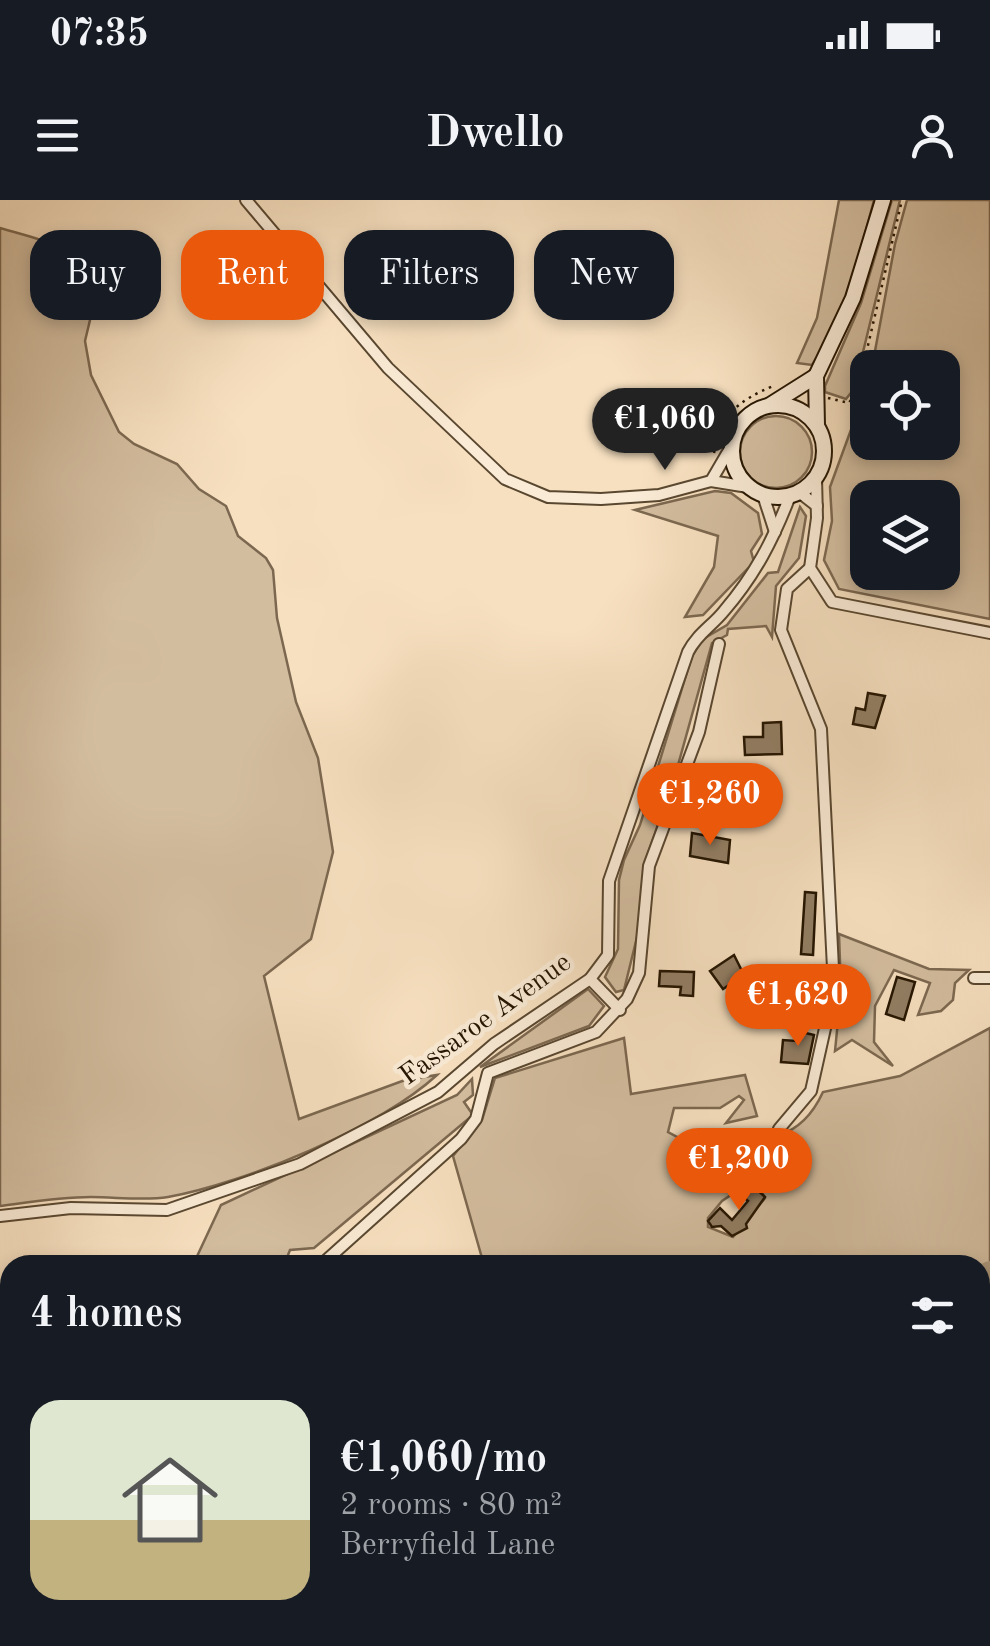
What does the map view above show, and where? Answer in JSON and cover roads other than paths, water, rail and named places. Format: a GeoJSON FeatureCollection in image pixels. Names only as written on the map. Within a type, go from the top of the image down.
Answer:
{"type":"FeatureCollection","features":[{"type":"Feature","properties":{"kind":"street"},"geometry":{"type":"LineString","coordinates":[[246,200],[388,368],[505,479],[548,496],[601,499],[659,495],[711,481],[748,486],[763,495],[794,494],[816,506]]}},
{"type":"Feature","properties":{"kind":"street"},"geometry":{"type":"LineString","coordinates":[[883,200],[853,298],[816,376],[817,426],[824,452],[816,477],[810,568],[832,602],[990,633]]}},
{"type":"Feature","properties":{"kind":"street"},"geometry":{"type":"LineString","coordinates":[[711,481],[743,422],[816,376]]}},
{"type":"Feature","properties":{"kind":"street"},"geometry":{"type":"LineString","coordinates":[[765,408],[794,408],[817,426]]}},
{"type":"Feature","properties":{"kind":"street"},"geometry":{"type":"LineString","coordinates":[[732,445],[733,460],[748,486]]}},
{"type":"Feature","properties":{"kind":"street"},"geometry":{"type":"LineString","coordinates":[[794,494],[816,477]]}},
{"type":"Feature","properties":{"kind":"street","name":"Fassaroe Avenue"},"geometry":{"type":"LineString","coordinates":[[0,1216],[72,1208],[167,1210],[300,1164],[438,1092],[494,1044],[590,979],[608,956],[609,881],[688,652],[764,561],[794,494]]}},
{"type":"Feature","properties":{"kind":"street"},"geometry":{"type":"LineString","coordinates":[[763,495],[776,533]]}},
{"type":"Feature","properties":{"kind":"street"},"geometry":{"type":"LineString","coordinates":[[779,1129],[811,1091],[834,988],[821,728],[781,630],[787,588],[810,568]]}},
{"type":"Feature","properties":{"kind":"street"},"geometry":{"type":"LineString","coordinates":[[331,1255],[461,1139],[476,1119],[488,1073],[596,1032],[620,1010],[638,973],[649,866],[699,732],[719,644]]}},
{"type":"Feature","properties":{"kind":"street"},"geometry":{"type":"LineString","coordinates":[[974,978],[990,978]]}},
{"type":"Feature","properties":{"kind":"street"},"geometry":{"type":"LineString","coordinates":[[590,979],[620,1010]]}}]}
